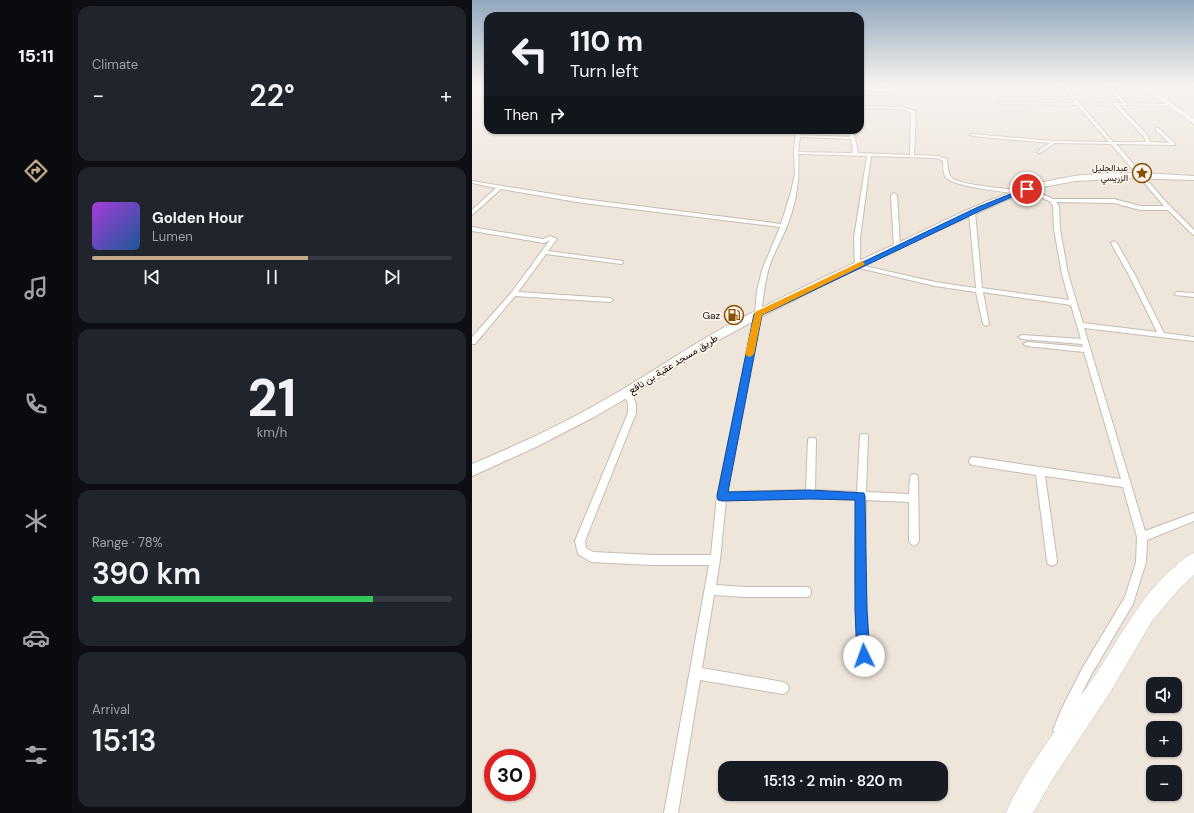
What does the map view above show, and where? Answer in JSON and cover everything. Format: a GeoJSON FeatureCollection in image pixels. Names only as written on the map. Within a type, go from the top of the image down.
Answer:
{"type":"FeatureCollection","features":[{"type":"Feature","properties":{"kind":"highway"},"geometry":{"type":"LineString","coordinates":[[1020,813],[1045,768],[1103,683],[1145,614],[1172,582],[1194,562]]}},
{"type":"Feature","properties":{"kind":"street"},"geometry":{"type":"LineString","coordinates":[[912,156],[914,123]]}},
{"type":"Feature","properties":{"kind":"street"},"geometry":{"type":"LineString","coordinates":[[1096,123],[1169,208],[1192,229],[1194,233]]}},
{"type":"Feature","properties":{"kind":"street"},"geometry":{"type":"LineString","coordinates":[[1133,123],[1146,137],[1148,144]]}},
{"type":"Feature","properties":{"kind":"street"},"geometry":{"type":"LineString","coordinates":[[972,135],[1054,142],[1173,144],[1158,129]]}},
{"type":"Feature","properties":{"kind":"street"},"geometry":{"type":"LineString","coordinates":[[852,134],[856,155]]}},
{"type":"Feature","properties":{"kind":"street"},"geometry":{"type":"LineString","coordinates":[[671,813],[715,560],[722,496],[758,314],[760,291],[765,270],[784,226],[791,203],[797,174],[796,153],[798,136],[852,138]]}},
{"type":"Feature","properties":{"kind":"street"},"geometry":{"type":"LineString","coordinates":[[1040,152],[1054,142]]}},
{"type":"Feature","properties":{"kind":"street"},"geometry":{"type":"LineString","coordinates":[[796,153],[943,158],[945,160],[947,176],[956,183],[1023,191],[1052,201],[1114,201],[1140,208],[1169,208]]}},
{"type":"Feature","properties":{"kind":"street"},"geometry":{"type":"LineString","coordinates":[[869,156],[858,238],[857,266],[935,284],[1074,303]]}},
{"type":"Feature","properties":{"kind":"street","name":"طريق مسجد عقبة بن نافع"},"geometry":{"type":"LineString","coordinates":[[472,470],[578,421],[705,343],[758,314],[972,212],[1023,191],[1072,179],[1111,176],[1194,178]]}},
{"type":"Feature","properties":{"kind":"street"},"geometry":{"type":"LineString","coordinates":[[472,182],[499,188],[583,201],[784,226]]}},
{"type":"Feature","properties":{"kind":"street"},"geometry":{"type":"LineString","coordinates":[[472,213],[499,188]]}},
{"type":"Feature","properties":{"kind":"street"},"geometry":{"type":"LineString","coordinates":[[894,195],[897,247]]}},
{"type":"Feature","properties":{"kind":"street"},"geometry":{"type":"LineString","coordinates":[[1045,768],[1065,714],[1087,671],[1129,600],[1141,562],[1142,537],[1061,256],[1057,229],[1056,206],[1052,201]]}},
{"type":"Feature","properties":{"kind":"street"},"geometry":{"type":"LineString","coordinates":[[972,212],[979,290],[986,324]]}},
{"type":"Feature","properties":{"kind":"street"},"geometry":{"type":"LineString","coordinates":[[472,229],[544,241],[550,238],[554,239],[513,294],[472,342]]}},
{"type":"Feature","properties":{"kind":"street"},"geometry":{"type":"LineString","coordinates":[[1114,243],[1133,277],[1161,334]]}},
{"type":"Feature","properties":{"kind":"street"},"geometry":{"type":"LineString","coordinates":[[545,252],[621,262]]}},
{"type":"Feature","properties":{"kind":"street"},"geometry":{"type":"LineString","coordinates":[[513,294],[610,300]]}},
{"type":"Feature","properties":{"kind":"street"},"geometry":{"type":"LineString","coordinates":[[1177,294],[1194,295]]}},
{"type":"Feature","properties":{"kind":"street"},"geometry":{"type":"LineString","coordinates":[[1081,325],[1194,339]]}},
{"type":"Feature","properties":{"kind":"street"},"geometry":{"type":"LineString","coordinates":[[1022,337],[1087,346]]}},
{"type":"Feature","properties":{"kind":"street"},"geometry":{"type":"LineString","coordinates":[[1027,344],[1087,346]]}},
{"type":"Feature","properties":{"kind":"street"},"geometry":{"type":"LineString","coordinates":[[627,392],[632,404],[632,413],[580,541],[582,551],[591,557],[652,560],[715,560]]}},
{"type":"Feature","properties":{"kind":"street"},"geometry":{"type":"LineString","coordinates":[[864,436],[860,496],[861,610],[864,656]]}},
{"type":"Feature","properties":{"kind":"street"},"geometry":{"type":"LineString","coordinates":[[810,494],[812,440]]}},
{"type":"Feature","properties":{"kind":"street"},"geometry":{"type":"LineString","coordinates":[[973,461],[1127,484]]}},
{"type":"Feature","properties":{"kind":"street"},"geometry":{"type":"LineString","coordinates":[[1040,472],[1052,561]]}},
{"type":"Feature","properties":{"kind":"street"},"geometry":{"type":"LineString","coordinates":[[914,478],[914,541]]}},
{"type":"Feature","properties":{"kind":"street"},"geometry":{"type":"LineString","coordinates":[[722,496],[810,494],[914,498]]}},
{"type":"Feature","properties":{"kind":"street"},"geometry":{"type":"LineString","coordinates":[[1142,537],[1194,517]]}},
{"type":"Feature","properties":{"kind":"street"},"geometry":{"type":"LineString","coordinates":[[710,590],[745,592],[806,592]]}},
{"type":"Feature","properties":{"kind":"street"},"geometry":{"type":"LineString","coordinates":[[696,673],[783,688]]}},
{"type":"Feature","properties":{"kind":"slow traffic"},"geometry":{"type":"LineString","coordinates":[[750,354],[758,314],[862,264]]}},
{"type":"Feature","properties":{"kind":"place","name":"عبدالجليل الزريسي"},"geometry":{"type":"Point","coordinates":[1142,173]}},
{"type":"Feature","properties":{"kind":"place","name":"Gaz"},"geometry":{"type":"Point","coordinates":[734,315]}},
{"type":"Feature","properties":{"kind":"route"},"geometry":{"type":"LineString","coordinates":[[864,656],[861,610],[860,496],[810,494],[722,496],[758,314],[801,292],[980,208],[1027,189]]}}]}
